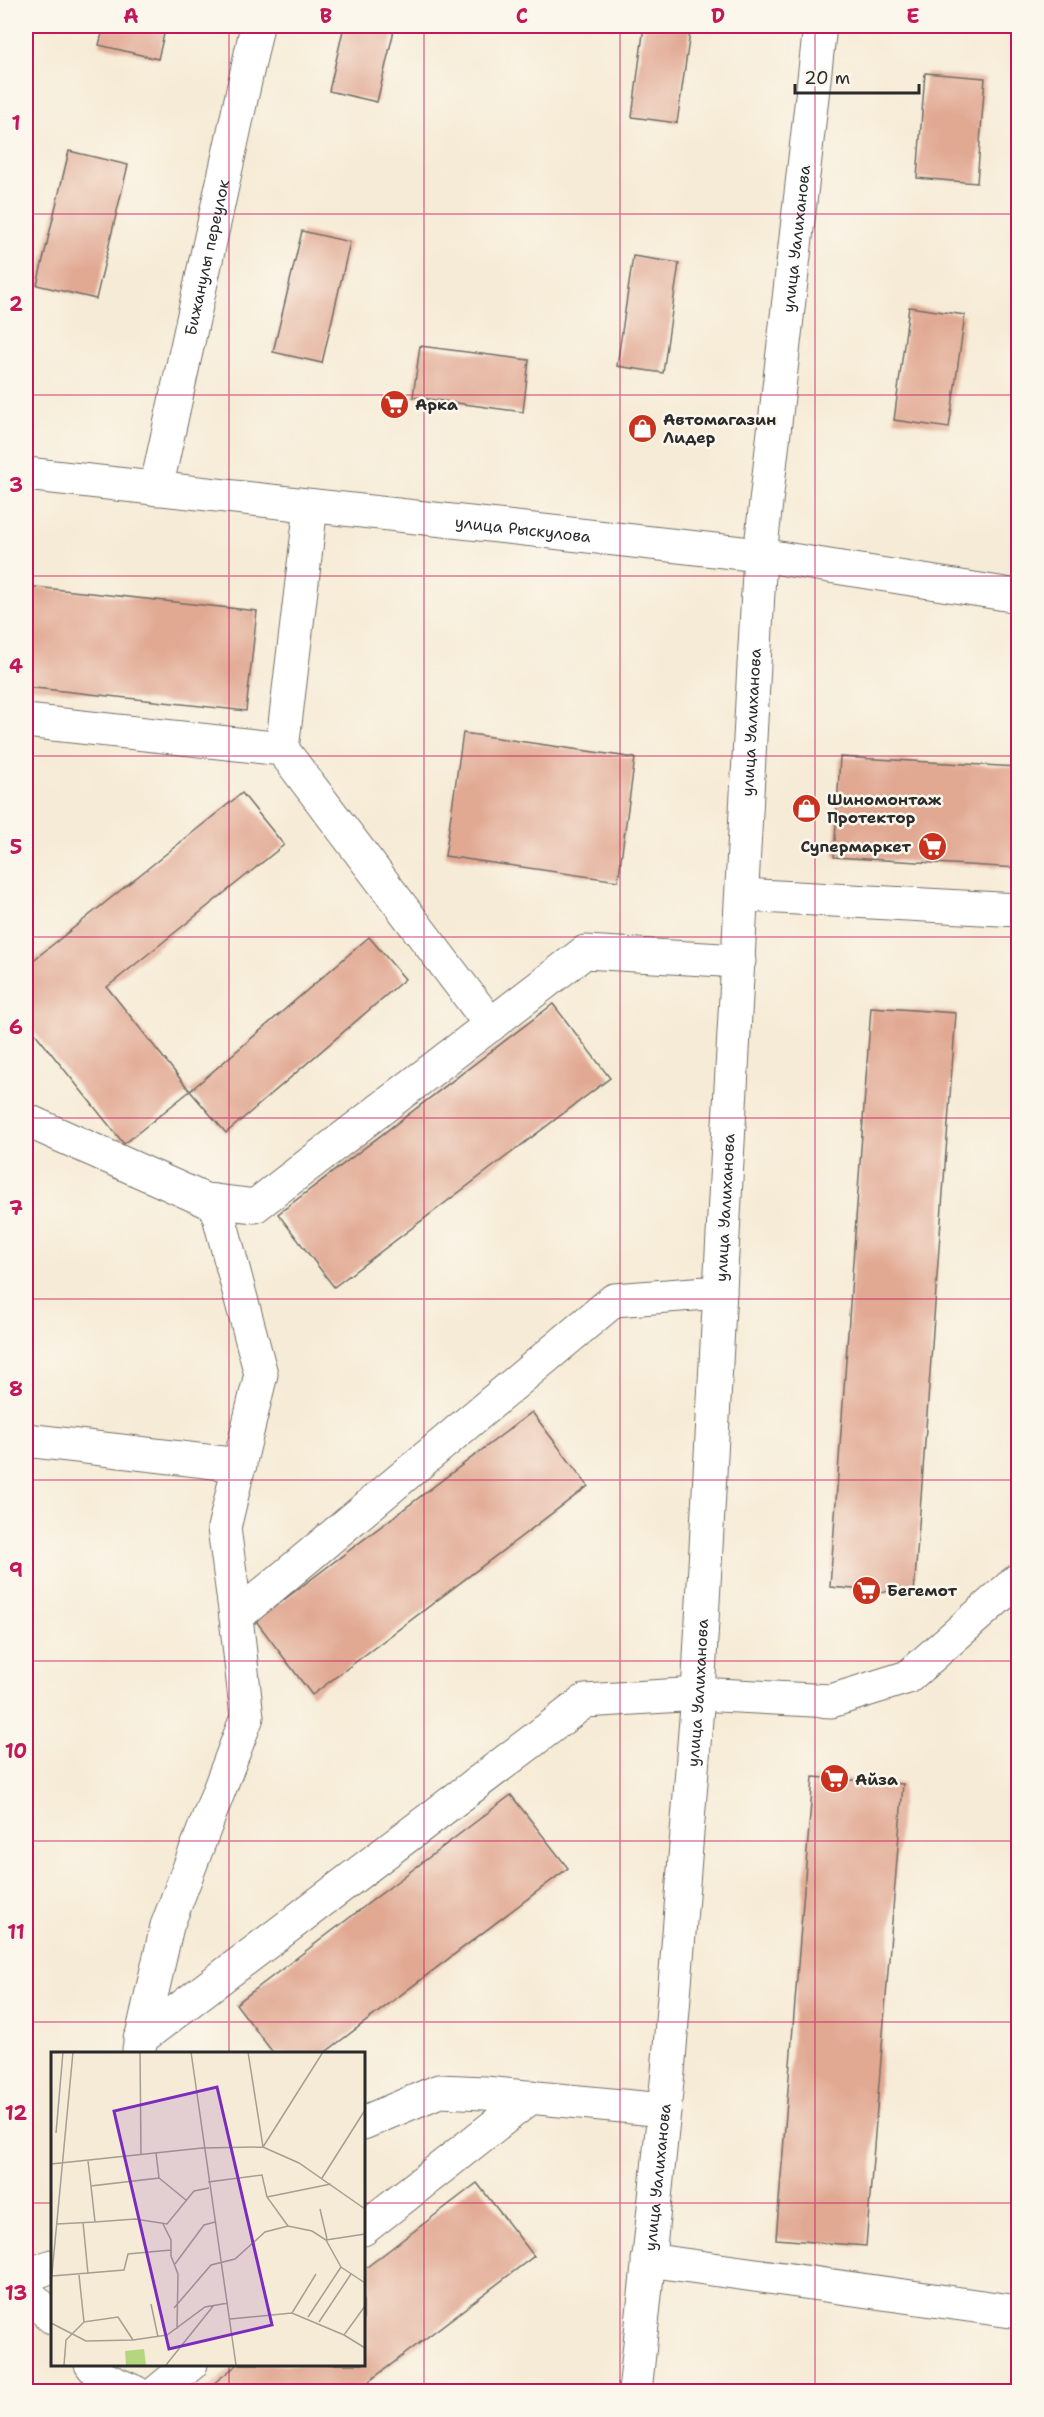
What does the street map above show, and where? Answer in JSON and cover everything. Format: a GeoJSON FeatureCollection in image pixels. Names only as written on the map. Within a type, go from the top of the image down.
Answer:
{"type":"FeatureCollection","features":[{"type":"Feature","properties":{"kind":"street","name":"Бижанулы переулок"},"geometry":{"type":"LineString","coordinates":[[156,489],[257,26]]}},
{"type":"Feature","properties":{"kind":"street","name":"улица Уалиханова"},"geometry":{"type":"LineString","coordinates":[[635,2391],[664,2110],[698,1694],[760,555],[820,26]]}},
{"type":"Feature","properties":{"kind":"street","name":"улица Рыскулова"},"geometry":{"type":"LineString","coordinates":[[26,474],[760,555],[1018,596]]}},
{"type":"Feature","properties":{"kind":"street"},"geometry":{"type":"LineString","coordinates":[[311,506],[282,749],[491,1025]]}},
{"type":"Feature","properties":{"kind":"street"},"geometry":{"type":"LineString","coordinates":[[26,721],[282,749]]}},
{"type":"Feature","properties":{"kind":"street"},"geometry":{"type":"LineString","coordinates":[[743,895],[1018,910]]}},
{"type":"Feature","properties":{"kind":"street"},"geometry":{"type":"LineString","coordinates":[[26,1120],[205,1200],[255,1206],[585,952],[739,961]]}},
{"type":"Feature","properties":{"kind":"street"},"geometry":{"type":"LineString","coordinates":[[139,2047],[167,1926],[247,1717],[224,1528],[261,1374],[215,1201]]}},
{"type":"Feature","properties":{"kind":"street"},"geometry":{"type":"LineString","coordinates":[[236,1617],[614,1300],[720,1292]]}},
{"type":"Feature","properties":{"kind":"street"},"geometry":{"type":"LineString","coordinates":[[26,1440],[240,1465]]}},
{"type":"Feature","properties":{"kind":"street"},"geometry":{"type":"LineString","coordinates":[[139,2047],[585,1701],[698,1694],[831,1701],[908,1677],[1018,1580]]}},
{"type":"Feature","properties":{"kind":"street"},"geometry":{"type":"LineString","coordinates":[[364,2123],[439,2091],[664,2110]]}},
{"type":"Feature","properties":{"kind":"street"},"geometry":{"type":"LineString","coordinates":[[364,2228],[531,2097]]}},
{"type":"Feature","properties":{"kind":"street"},"geometry":{"type":"LineString","coordinates":[[648,2260],[1018,2312]]}},
{"type":"Feature","properties":{"kind":"street"},"geometry":{"type":"LineString","coordinates":[[26,2276],[51,2266]]}},
{"type":"Feature","properties":{"kind":"street"},"geometry":{"type":"LineString","coordinates":[[26,2292],[51,2317]]}},
{"type":"Feature","properties":{"kind":"street"},"geometry":{"type":"LineString","coordinates":[[93,2366],[101,2377],[135,2391]]}},
{"type":"Feature","properties":{"kind":"street"},"geometry":{"type":"LineString","coordinates":[[157,2391],[188,2366]]}},
{"type":"Feature","properties":{"kind":"building"},"geometry":{"type":"Polygon","coordinates":[[[104,26],[166,26],[158,59],[99,45],[104,26]]]}},
{"type":"Feature","properties":{"kind":"building"},"geometry":{"type":"Polygon","coordinates":[[[344,26],[395,26],[377,102],[329,91],[344,26]]]}},
{"type":"Feature","properties":{"kind":"building"},"geometry":{"type":"Polygon","coordinates":[[[644,26],[691,26],[677,123],[632,117],[644,26]]]}},
{"type":"Feature","properties":{"kind":"building"},"geometry":{"type":"Polygon","coordinates":[[[925,73],[985,78],[977,183],[917,178],[925,73]]]}},
{"type":"Feature","properties":{"kind":"building"},"geometry":{"type":"Polygon","coordinates":[[[69,151],[128,165],[96,299],[37,285],[69,151]]]}},
{"type":"Feature","properties":{"kind":"building"},"geometry":{"type":"Polygon","coordinates":[[[302,231],[350,242],[322,363],[273,352],[302,231]]]}},
{"type":"Feature","properties":{"kind":"building"},"geometry":{"type":"Polygon","coordinates":[[[633,256],[679,263],[663,373],[617,366],[633,256]]]}},
{"type":"Feature","properties":{"kind":"building"},"geometry":{"type":"Polygon","coordinates":[[[909,307],[965,315],[949,428],[894,420],[909,307]]]}},
{"type":"Feature","properties":{"kind":"building"},"geometry":{"type":"Polygon","coordinates":[[[420,346],[529,360],[523,412],[413,397],[420,346]]]}},
{"type":"Feature","properties":{"kind":"building"},"geometry":{"type":"Polygon","coordinates":[[[26,586],[257,611],[246,711],[26,687],[26,586]]]}},
{"type":"Feature","properties":{"kind":"building"},"geometry":{"type":"Polygon","coordinates":[[[463,733],[635,758],[618,881],[445,856],[463,733]]]}},
{"type":"Feature","properties":{"kind":"building"},"geometry":{"type":"Polygon","coordinates":[[[840,757],[1018,767],[1018,868],[834,857],[840,757]]]}},
{"type":"Feature","properties":{"kind":"building"},"geometry":{"type":"Polygon","coordinates":[[[242,793],[284,845],[107,987],[190,1091],[124,1144],[26,1022],[26,966],[242,793]]]}},
{"type":"Feature","properties":{"kind":"building"},"geometry":{"type":"Polygon","coordinates":[[[369,937],[405,979],[226,1133],[190,1091],[369,937]]]}},
{"type":"Feature","properties":{"kind":"building"},"geometry":{"type":"Polygon","coordinates":[[[553,1004],[610,1078],[334,1287],[278,1214],[553,1004]]]}},
{"type":"Feature","properties":{"kind":"building"},"geometry":{"type":"Polygon","coordinates":[[[871,1007],[956,1013],[914,1594],[830,1587],[871,1007]]]}},
{"type":"Feature","properties":{"kind":"building"},"geometry":{"type":"Polygon","coordinates":[[[532,1412],[588,1486],[312,1695],[256,1621],[532,1412]]]}},
{"type":"Feature","properties":{"kind":"building"},"geometry":{"type":"Polygon","coordinates":[[[813,1777],[903,1784],[866,2246],[776,2239],[813,1777]]]}},
{"type":"Feature","properties":{"kind":"building"},"geometry":{"type":"Polygon","coordinates":[[[511,1795],[568,1868],[326,2052],[272,2052],[236,2004],[511,1795]]]}},
{"type":"Feature","properties":{"kind":"building"},"geometry":{"type":"Polygon","coordinates":[[[477,2183],[534,2256],[355,2392],[203,2392],[236,2366],[364,2366],[364,2269],[477,2183]]]}},
{"type":"Feature","properties":{"kind":"place","name":"Арка"},"geometry":{"type":"Point","coordinates":[394,404]}},
{"type":"Feature","properties":{"kind":"place","name":"Автомагазин Лидер"},"geometry":{"type":"Point","coordinates":[642,428]}},
{"type":"Feature","properties":{"kind":"place","name":"Шиномонтаж Протектор"},"geometry":{"type":"Point","coordinates":[806,808]}},
{"type":"Feature","properties":{"kind":"place","name":"Супермаркет"},"geometry":{"type":"Point","coordinates":[932,846]}},
{"type":"Feature","properties":{"kind":"place","name":"Бегемот"},"geometry":{"type":"Point","coordinates":[866,1590]}},
{"type":"Feature","properties":{"kind":"place","name":"Айза"},"geometry":{"type":"Point","coordinates":[834,1779]}}]}
